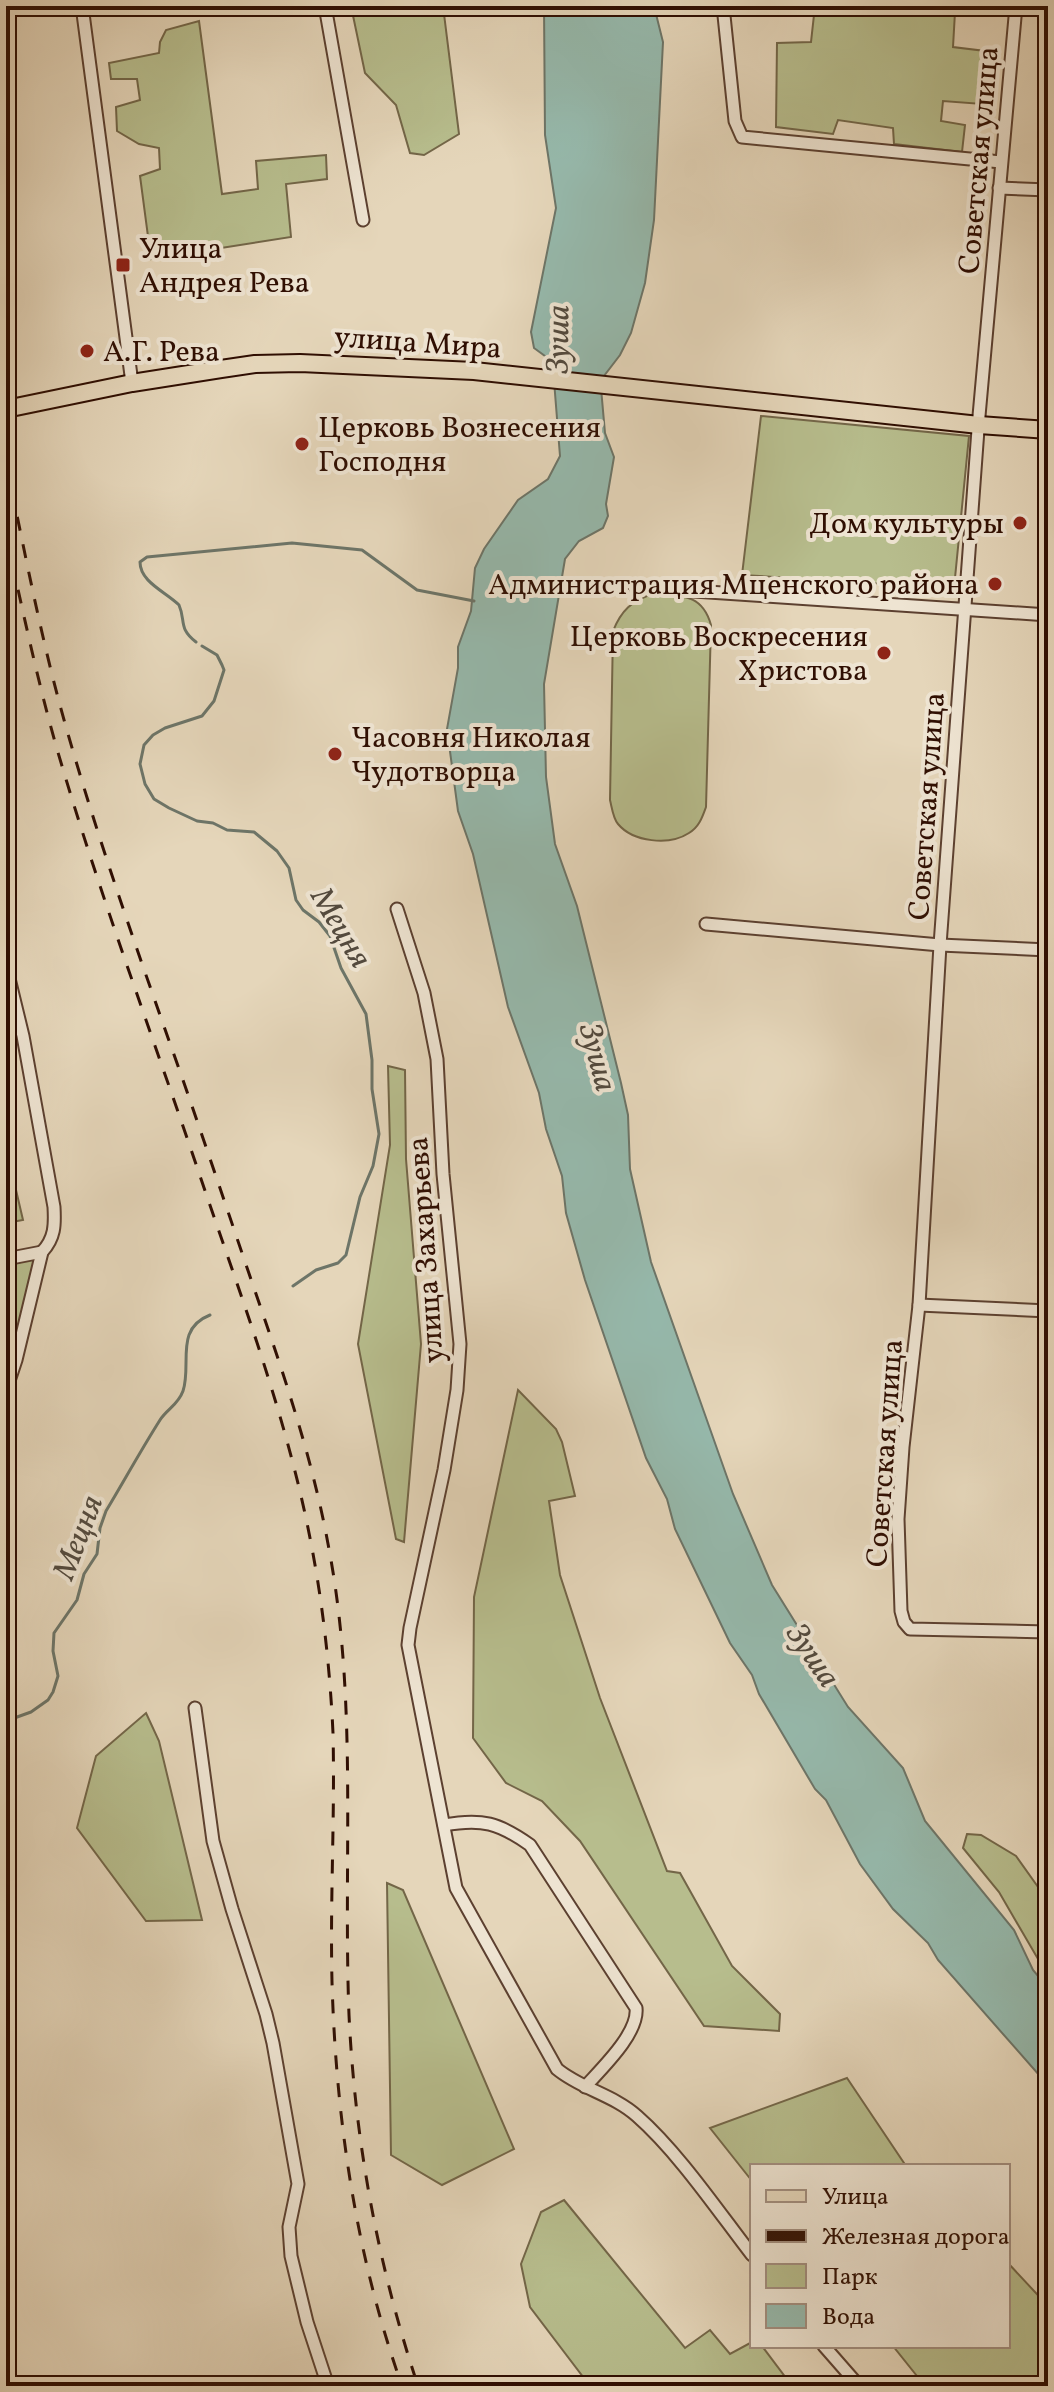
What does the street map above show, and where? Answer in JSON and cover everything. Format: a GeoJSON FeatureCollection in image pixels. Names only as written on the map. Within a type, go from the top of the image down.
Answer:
{"type":"FeatureCollection","features":[{"type":"Feature","properties":{"kind":"main road","name":"улица Мира"},"geometry":{"type":"LineString","coordinates":[[6,409],[132,383],[260,364],[330,364],[474,371],[713,398],[1048,430]]}},
{"type":"Feature","properties":{"kind":"street"},"geometry":{"type":"LineString","coordinates":[[82,6],[132,383]]}},
{"type":"Feature","properties":{"kind":"street"},"geometry":{"type":"LineString","coordinates":[[325,6],[363,220]]}},
{"type":"Feature","properties":{"kind":"street"},"geometry":{"type":"LineString","coordinates":[[723,6],[735,121],[742,137],[1001,162]]}},
{"type":"Feature","properties":{"kind":"street","name":"Советская улица"},"geometry":{"type":"LineString","coordinates":[[1016,6],[979,425],[940,945],[919,1305],[898,1519],[901,1611],[910,1629],[1048,1632]]}},
{"type":"Feature","properties":{"kind":"street"},"geometry":{"type":"LineString","coordinates":[[999,188],[1048,190]]}},
{"type":"Feature","properties":{"kind":"street"},"geometry":{"type":"LineString","coordinates":[[634,587],[1048,615]]}},
{"type":"Feature","properties":{"kind":"street","name":"улица Захарьева"},"geometry":{"type":"LineString","coordinates":[[397,909],[424,993],[437,1059],[443,1174],[460,1344],[457,1390],[444,1470],[408,1645],[456,1888],[557,2069],[568,2079],[621,2104],[638,2116],[750,2252]]}},
{"type":"Feature","properties":{"kind":"street"},"geometry":{"type":"LineString","coordinates":[[706,924],[940,945],[1048,950]]}},
{"type":"Feature","properties":{"kind":"street"},"geometry":{"type":"LineString","coordinates":[[6,966],[23,1036],[54,1207],[55,1229],[50,1243],[42,1252],[6,1390]]}},
{"type":"Feature","properties":{"kind":"street"},"geometry":{"type":"LineString","coordinates":[[6,1259],[42,1252]]}},
{"type":"Feature","properties":{"kind":"street"},"geometry":{"type":"LineString","coordinates":[[919,1305],[1048,1311]]}},
{"type":"Feature","properties":{"kind":"street"},"geometry":{"type":"LineString","coordinates":[[195,1708],[213,1841],[273,2043],[298,2184],[289,2227],[291,2256],[307,2322],[328,2386]]}},
{"type":"Feature","properties":{"kind":"street"},"geometry":{"type":"LineString","coordinates":[[444,1825],[466,1821],[486,1822],[509,1830],[530,1845],[636,2008],[637,2016],[621,2046],[587,2087]]}},
{"type":"Feature","properties":{"kind":"street"},"geometry":{"type":"LineString","coordinates":[[826,2348],[859,2386]]}},
{"type":"Feature","properties":{"kind":"green space"},"geometry":{"type":"Polygon","coordinates":[[[351,6],[443,6],[459,134],[424,155],[410,153],[396,105],[365,73],[351,6]]]}},
{"type":"Feature","properties":{"kind":"green space"},"geometry":{"type":"Polygon","coordinates":[[[815,6],[964,6],[964,9],[955,12],[953,47],[985,51],[982,104],[943,101],[941,121],[965,125],[962,152],[894,144],[893,128],[838,120],[833,134],[776,127],[777,43],[811,42],[815,6]]]}},
{"type":"Feature","properties":{"kind":"green space"},"geometry":{"type":"Polygon","coordinates":[[[199,21],[222,194],[258,189],[256,161],[326,155],[327,179],[286,184],[291,237],[151,259],[140,176],[160,169],[159,148],[139,144],[117,131],[116,107],[140,100],[137,79],[111,79],[109,63],[159,53],[166,30],[199,21]]]}},
{"type":"Feature","properties":{"kind":"green space"},"geometry":{"type":"Polygon","coordinates":[[[761,416],[969,436],[954,588],[742,575],[761,416]]]}},
{"type":"Feature","properties":{"kind":"green space"},"geometry":{"type":"Polygon","coordinates":[[[653,594],[689,598],[702,607],[711,625],[706,807],[692,831],[662,841],[642,838],[625,830],[615,819],[610,800],[613,631],[628,607],[653,594]]]}},
{"type":"Feature","properties":{"kind":"green space"},"geometry":{"type":"Polygon","coordinates":[[[388,1066],[405,1070],[406,1159],[421,1344],[404,1542],[396,1539],[358,1344],[390,1145],[388,1066]]]}},
{"type":"Feature","properties":{"kind":"green space"},"geometry":{"type":"Polygon","coordinates":[[[6,1147],[23,1220],[6,1223],[6,1147]]]}},
{"type":"Feature","properties":{"kind":"green space"},"geometry":{"type":"Polygon","coordinates":[[[47,1255],[22,1359],[6,1405],[6,1266],[47,1255]]]}},
{"type":"Feature","properties":{"kind":"green space"},"geometry":{"type":"Polygon","coordinates":[[[518,1390],[556,1429],[562,1442],[575,1496],[549,1501],[560,1575],[600,1698],[667,1871],[680,1873],[732,1966],[780,2014],[779,2031],[704,2026],[580,1841],[542,1801],[506,1783],[473,1738],[474,1597],[518,1390]]]}},
{"type":"Feature","properties":{"kind":"green space"},"geometry":{"type":"Polygon","coordinates":[[[146,1713],[159,1741],[202,1920],[146,1921],[77,1828],[96,1756],[146,1713]]]}},
{"type":"Feature","properties":{"kind":"green space"},"geometry":{"type":"Polygon","coordinates":[[[967,1834],[981,1835],[1016,1856],[1048,1901],[1048,1970],[1038,1959],[999,1892],[963,1848],[967,1834]]]}},
{"type":"Feature","properties":{"kind":"green space"},"geometry":{"type":"Polygon","coordinates":[[[387,1883],[403,1890],[514,2149],[442,2185],[391,2155],[387,1883]]]}},
{"type":"Feature","properties":{"kind":"green space"},"geometry":{"type":"Polygon","coordinates":[[[847,2078],[905,2164],[750,2164],[750,2178],[710,2128],[847,2078]]]}},
{"type":"Feature","properties":{"kind":"green space"},"geometry":{"type":"Polygon","coordinates":[[[564,2200],[685,2348],[710,2330],[730,2354],[750,2343],[750,2348],[764,2348],[792,2386],[590,2386],[530,2307],[521,2264],[541,2212],[564,2200]]]}},
{"type":"Feature","properties":{"kind":"green space"},"geometry":{"type":"Polygon","coordinates":[[[1010,2265],[1048,2306],[1048,2386],[925,2386],[895,2348],[1010,2348],[1010,2265]]]}},
{"type":"Feature","properties":{"kind":"water","name":"Зуша"},"geometry":{"type":"Polygon","coordinates":[[[544,6],[654,6],[663,42],[654,220],[645,283],[631,333],[604,376],[601,388],[605,433],[614,457],[606,504],[608,516],[603,528],[579,541],[565,559],[544,684],[546,777],[555,844],[577,906],[621,1083],[628,1115],[630,1169],[651,1262],[733,1494],[772,1585],[848,1707],[903,1768],[925,1821],[1014,1930],[1033,1970],[1048,1988],[1048,2080],[1039,2075],[938,1960],[928,1943],[893,1909],[860,1864],[826,1800],[815,1789],[759,1694],[752,1675],[730,1643],[675,1529],[667,1499],[646,1458],[585,1280],[566,1213],[562,1176],[546,1129],[539,1093],[508,1007],[473,854],[458,811],[447,729],[458,668],[458,647],[471,611],[475,568],[484,549],[518,500],[548,479],[560,456],[553,368],[549,359],[534,348],[531,332],[556,208],[545,135],[544,6]]]}},
{"type":"Feature","properties":{"kind":"waterway","name":"Мецня"},"geometry":{"type":"LineString","coordinates":[[196,642],[185,628],[179,605],[144,575],[140,562],[147,557],[292,543],[362,550],[417,590],[474,601]]}},
{"type":"Feature","properties":{"kind":"waterway","name":"Мецня"},"geometry":{"type":"LineString","coordinates":[[202,646],[217,655],[224,670],[214,701],[202,716],[165,728],[144,745],[140,764],[145,784],[154,799],[169,808],[227,830],[254,832],[277,851],[289,868],[296,900],[330,936],[341,968],[366,1014],[379,1134],[373,1166],[360,1197],[346,1255],[338,1263],[316,1270],[293,1286]]}},
{"type":"Feature","properties":{"kind":"waterway","name":"Мецня"},"geometry":{"type":"LineString","coordinates":[[6,1721],[31,1712],[48,1700],[53,1692],[58,1676],[53,1651],[54,1633],[77,1600],[84,1574],[97,1554],[106,1511],[160,1420],[181,1396],[185,1381],[186,1348],[192,1329],[210,1315]]}},
{"type":"Feature","properties":{"kind":"railway"},"geometry":{"type":"LineString","coordinates":[[6,462],[50,666],[81,778],[123,909],[277,1354],[322,1516],[338,1607],[344,1665],[349,2015],[357,2110],[380,2249],[418,2386]]}},
{"type":"Feature","properties":{"kind":"railway"},"geometry":{"type":"LineString","coordinates":[[6,535],[43,696],[73,803],[262,1358],[301,1496],[319,1590],[332,1709],[332,1982],[338,2085],[351,2187],[361,2237],[372,2287],[402,2386]]}},
{"type":"Feature","properties":{"kind":"place","name":"Улица Андрея Рева"},"geometry":{"type":"Point","coordinates":[123,265]}},
{"type":"Feature","properties":{"kind":"place","name":"А.Г. Рева"},"geometry":{"type":"Point","coordinates":[87,351]}},
{"type":"Feature","properties":{"kind":"place","name":"Церковь Вознесения Господня"},"geometry":{"type":"Point","coordinates":[302,444]}},
{"type":"Feature","properties":{"kind":"place","name":"Дом культуры"},"geometry":{"type":"Point","coordinates":[1020,523]}},
{"type":"Feature","properties":{"kind":"place","name":"Администрация Мценского района"},"geometry":{"type":"Point","coordinates":[995,584]}},
{"type":"Feature","properties":{"kind":"place","name":"Церковь Воскресения Христова"},"geometry":{"type":"Point","coordinates":[884,653]}},
{"type":"Feature","properties":{"kind":"place","name":"Часовня Николая Чудотворца"},"geometry":{"type":"Point","coordinates":[335,754]}}]}
